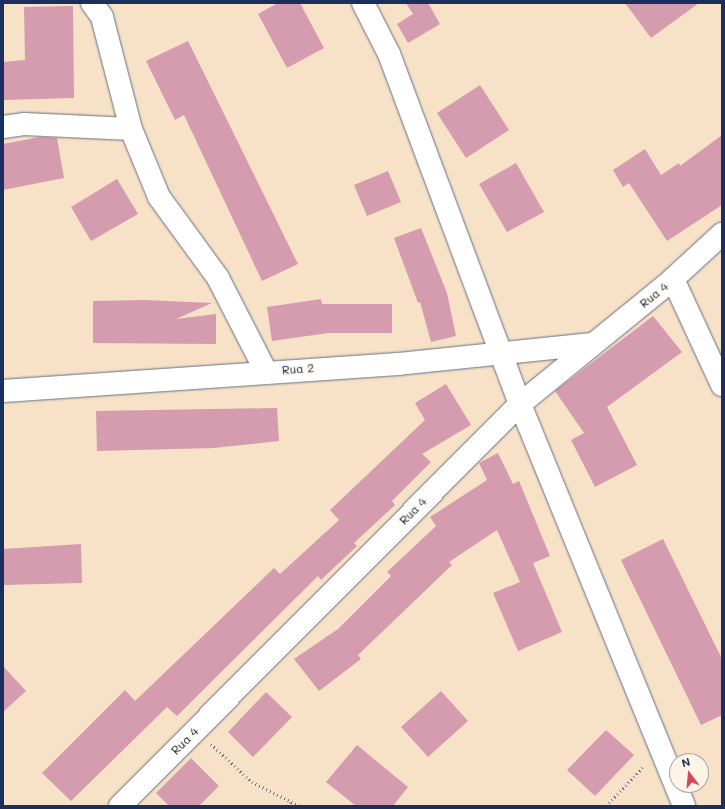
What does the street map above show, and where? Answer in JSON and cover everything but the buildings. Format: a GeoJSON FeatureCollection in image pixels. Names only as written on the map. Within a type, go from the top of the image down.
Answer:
{"type":"FeatureCollection","features":[{"type":"Feature","properties":{"kind":"street"},"geometry":{"type":"LineString","coordinates":[[92,3],[102,17],[131,129],[159,197],[218,278],[266,372]]}},
{"type":"Feature","properties":{"kind":"street"},"geometry":{"type":"LineString","coordinates":[[363,3],[389,54],[520,404],[684,806]]}},
{"type":"Feature","properties":{"kind":"street"},"geometry":{"type":"LineString","coordinates":[[3,128],[24,124],[131,129]]}},
{"type":"Feature","properties":{"kind":"street","name":"Rua 4"},"geometry":{"type":"LineString","coordinates":[[120,806],[520,404],[673,279],[722,234]]}},
{"type":"Feature","properties":{"kind":"street"},"geometry":{"type":"LineString","coordinates":[[673,279],[722,385]]}},
{"type":"Feature","properties":{"kind":"street","name":"Rua 2"},"geometry":{"type":"LineString","coordinates":[[3,391],[398,364],[501,352],[593,344]]}},
{"type":"Feature","properties":{"kind":"path"},"geometry":{"type":"LineString","coordinates":[[196,730],[252,782],[300,806]]}},
{"type":"Feature","properties":{"kind":"path"},"geometry":{"type":"LineString","coordinates":[[606,806],[660,748]]}},
{"type":"Feature","properties":{"kind":"path"},"geometry":{"type":"LineString","coordinates":[[287,806],[291,802]]}}]}
